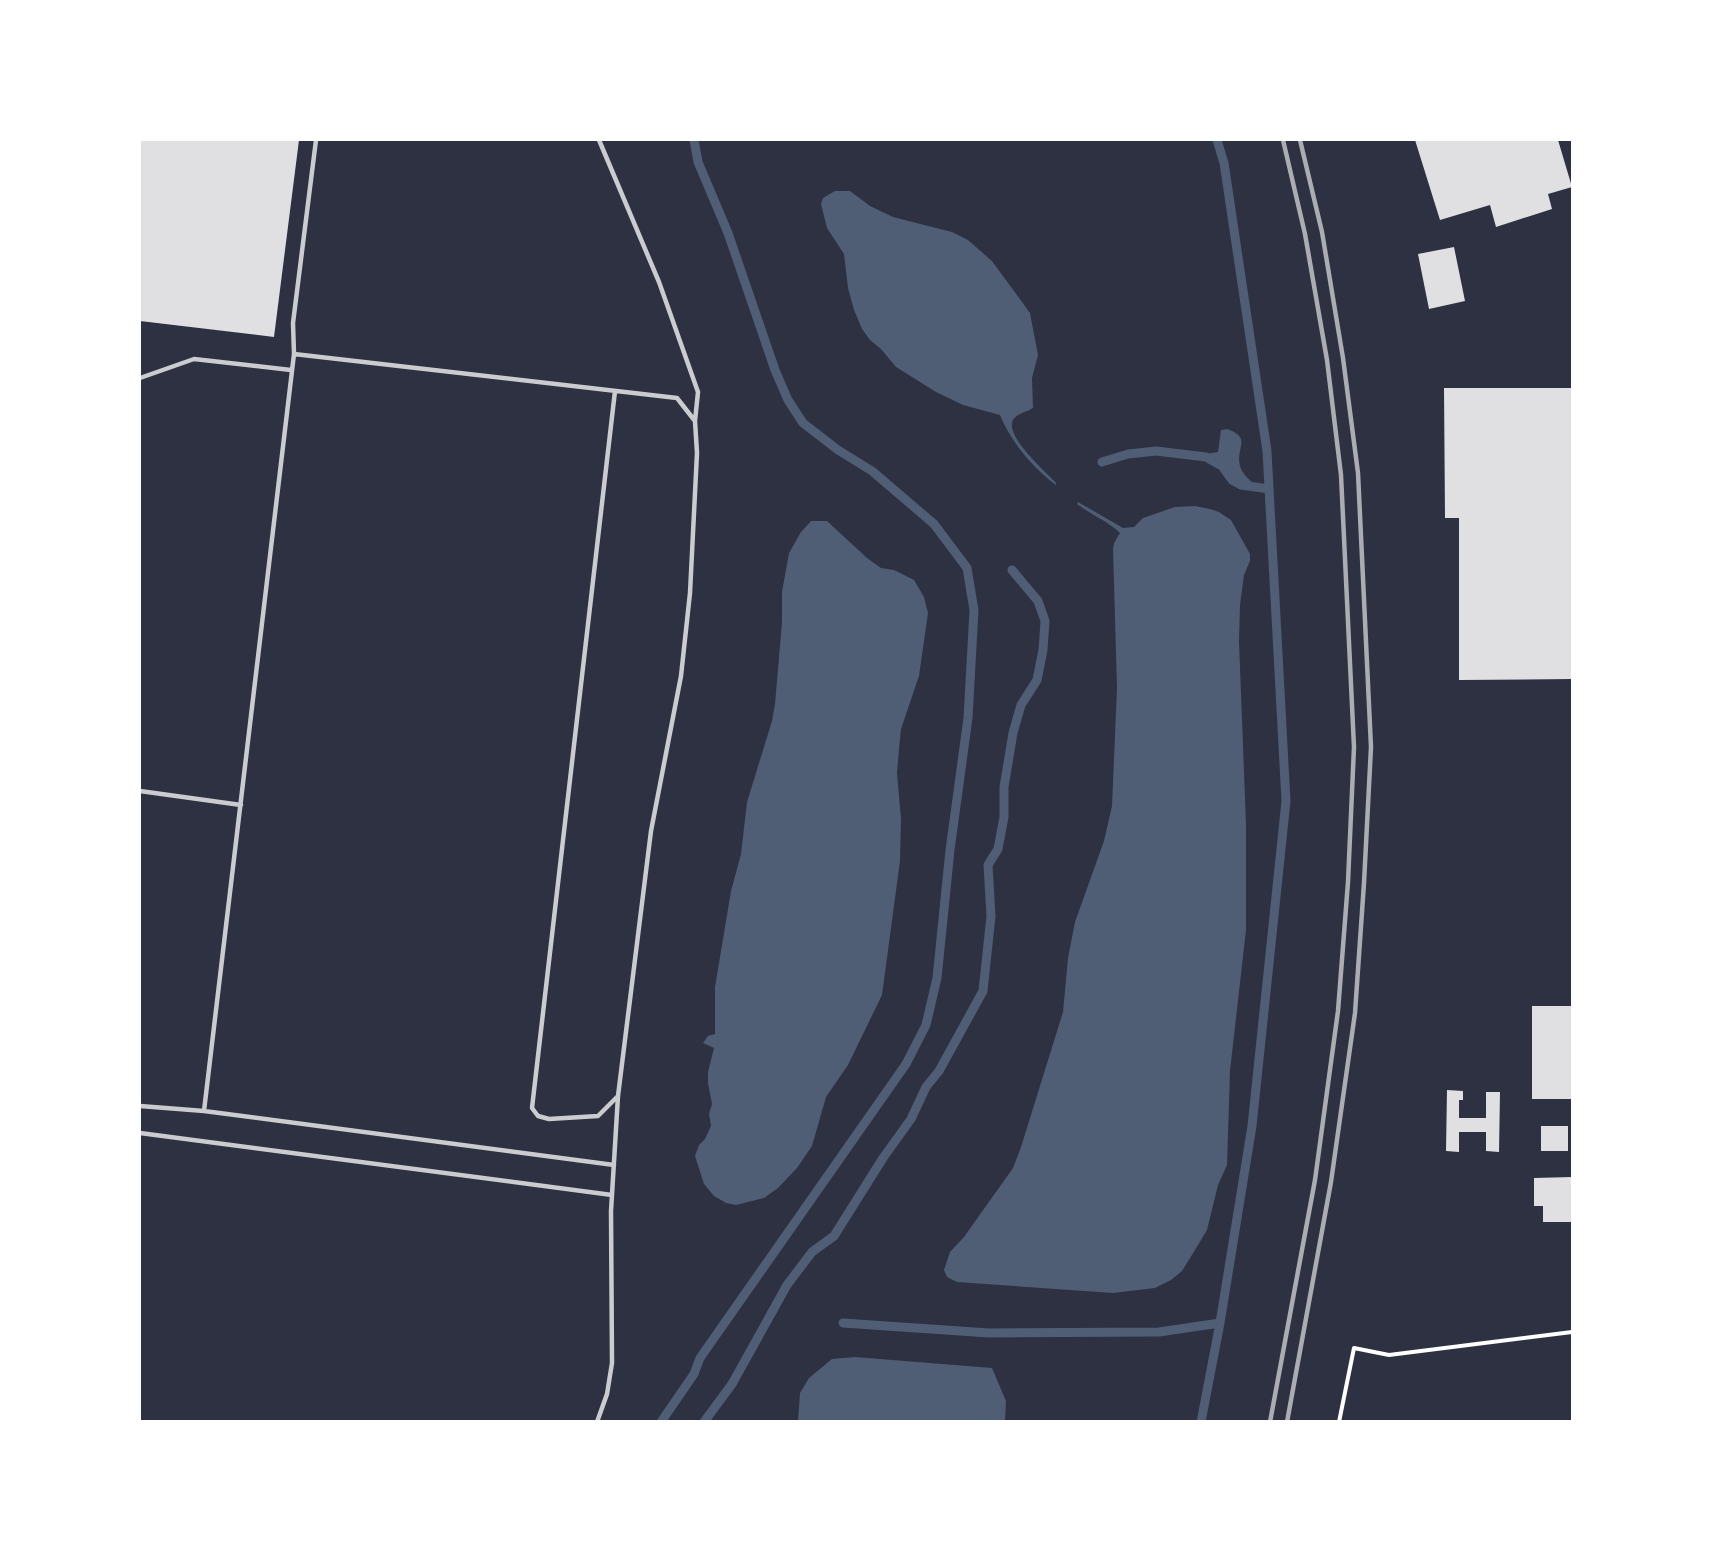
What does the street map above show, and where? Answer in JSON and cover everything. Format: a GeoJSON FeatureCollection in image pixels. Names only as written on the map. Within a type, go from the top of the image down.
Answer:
{"type":"FeatureCollection","features":[{"type":"Feature","properties":{"kind":"lane"},"geometry":{"type":"LineString","coordinates":[[204,1111],[294,354],[293,323],[316,140]]}},
{"type":"Feature","properties":{"kind":"lane"},"geometry":{"type":"LineString","coordinates":[[597,1422],[607,1394],[612,1363],[612,1195],[618,1096],[651,831],[681,676],[689,605],[698,453],[695,421],[699,392],[660,282],[599,140]]}},
{"type":"Feature","properties":{"kind":"lane"},"geometry":{"type":"LineString","coordinates":[[294,354],[677,398],[695,421]]}},
{"type":"Feature","properties":{"kind":"lane"},"geometry":{"type":"LineString","coordinates":[[140,378],[194,359],[291,370]]}},
{"type":"Feature","properties":{"kind":"lane"},"geometry":{"type":"LineString","coordinates":[[615,391],[532,1108],[538,1116],[549,1119],[598,1116],[618,1096]]}},
{"type":"Feature","properties":{"kind":"lane"},"geometry":{"type":"LineString","coordinates":[[140,791],[241,805]]}},
{"type":"Feature","properties":{"kind":"lane"},"geometry":{"type":"LineString","coordinates":[[140,1106],[204,1111],[614,1165]]}},
{"type":"Feature","properties":{"kind":"lane"},"geometry":{"type":"LineString","coordinates":[[140,1132],[612,1195]]}},
{"type":"Feature","properties":{"kind":"path"},"geometry":{"type":"LineString","coordinates":[[1339,1422],[1354,1348],[1389,1355],[1572,1332]]}},
{"type":"Feature","properties":{"kind":"water"},"geometry":{"type":"Polygon","coordinates":[[[835,191],[850,191],[870,206],[893,217],[952,232],[968,240],[992,261],[1030,313],[1038,355],[1032,378],[1033,408],[1014,418],[1012,427],[1020,444],[1056,485],[1023,453],[1010,435],[1000,415],[963,405],[936,392],[896,367],[870,340],[862,329],[854,310],[848,288],[844,254],[827,228],[821,204],[823,198],[835,191]]]}},
{"type":"Feature","properties":{"kind":"water"},"geometry":{"type":"Polygon","coordinates":[[[1227,429],[1239,436],[1241,440],[1240,466],[1256,486],[1241,485],[1232,480],[1222,466],[1203,457],[1205,454],[1218,452],[1221,430],[1227,429]]]}},
{"type":"Feature","properties":{"kind":"water"},"geometry":{"type":"Polygon","coordinates":[[[1078,502],[1123,528],[1134,527],[1143,518],[1175,507],[1195,506],[1210,509],[1231,520],[1250,554],[1250,561],[1244,575],[1240,605],[1239,641],[1246,824],[1246,930],[1230,1071],[1227,1165],[1218,1185],[1207,1230],[1182,1271],[1155,1288],[1113,1293],[957,1282],[947,1277],[944,1270],[950,1252],[964,1237],[1013,1168],[1021,1147],[1063,1012],[1068,958],[1075,922],[1104,841],[1112,806],[1117,688],[1113,549],[1120,533],[1077,504],[1078,502]]]}},
{"type":"Feature","properties":{"kind":"water"},"geometry":{"type":"Polygon","coordinates":[[[811,521],[827,521],[881,568],[894,570],[914,580],[924,597],[928,613],[919,676],[901,729],[897,773],[901,819],[900,861],[882,995],[848,1065],[826,1097],[812,1146],[797,1168],[778,1188],[764,1198],[736,1205],[726,1203],[714,1196],[704,1184],[695,1156],[711,1126],[709,1114],[712,1104],[708,1072],[714,1048],[703,1043],[708,1036],[715,1034],[715,987],[731,891],[741,854],[747,802],[775,704],[782,622],[782,592],[789,553],[801,532],[811,521]]]}},
{"type":"Feature","properties":{"kind":"water"},"geometry":{"type":"Polygon","coordinates":[[[855,1357],[992,1368],[1006,1401],[1005,1421],[798,1421],[800,1393],[809,1378],[832,1359],[855,1357]]]}},
{"type":"Feature","properties":{"kind":"building"},"geometry":{"type":"Polygon","coordinates":[[[140,140],[299,140],[274,337],[140,321],[140,140]]]}},
{"type":"Feature","properties":{"kind":"building"},"geometry":{"type":"Polygon","coordinates":[[[1415,140],[1558,140],[1572,187],[1548,194],[1552,209],[1496,227],[1490,205],[1440,220],[1415,140]]]}},
{"type":"Feature","properties":{"kind":"building"},"geometry":{"type":"Polygon","coordinates":[[[1454,247],[1465,301],[1429,309],[1418,254],[1454,247]]]}},
{"type":"Feature","properties":{"kind":"building"},"geometry":{"type":"Polygon","coordinates":[[[1444,388],[1572,388],[1572,679],[1459,680],[1459,518],[1445,518],[1444,388]]]}},
{"type":"Feature","properties":{"kind":"building"},"geometry":{"type":"Polygon","coordinates":[[[1532,1006],[1572,1006],[1572,1099],[1532,1099],[1532,1006]]]}},
{"type":"Feature","properties":{"kind":"building"},"geometry":{"type":"Polygon","coordinates":[[[1447,1090],[1463,1091],[1463,1100],[1459,1100],[1459,1118],[1486,1118],[1486,1092],[1500,1092],[1499,1152],[1486,1151],[1486,1132],[1459,1132],[1459,1152],[1446,1151],[1447,1090]]]}},
{"type":"Feature","properties":{"kind":"building"},"geometry":{"type":"Polygon","coordinates":[[[1541,1126],[1568,1126],[1568,1151],[1541,1151],[1541,1126]]]}},
{"type":"Feature","properties":{"kind":"building"},"geometry":{"type":"Polygon","coordinates":[[[1572,1177],[1572,1222],[1543,1222],[1543,1206],[1534,1206],[1534,1178],[1572,1177]]]}},
{"type":"Feature","properties":{"kind":"waterway"},"geometry":{"type":"LineString","coordinates":[[661,1422],[694,1374],[700,1358],[906,1064],[926,1025],[937,978],[950,850],[968,718],[974,610],[967,568],[934,524],[872,471],[838,450],[803,423],[788,400],[775,370],[728,233],[698,162],[694,140]]}},
{"type":"Feature","properties":{"kind":"waterway"},"geometry":{"type":"LineString","coordinates":[[1201,1422],[1220,1323],[1252,1126],[1286,801],[1267,451],[1224,163],[1217,140]]}},
{"type":"Feature","properties":{"kind":"waterway"},"geometry":{"type":"LineString","coordinates":[[1102,462],[1128,454],[1156,451],[1206,457],[1222,466],[1232,480],[1241,485],[1269,489]]}},
{"type":"Feature","properties":{"kind":"waterway"},"geometry":{"type":"LineString","coordinates":[[704,1422],[732,1384],[787,1285],[812,1252],[834,1236],[883,1158],[911,1119],[926,1087],[939,1071],[983,991],[991,916],[988,865],[998,849],[1004,817],[1004,787],[1013,733],[1021,705],[1037,680],[1043,650],[1045,621],[1038,601],[1012,570]]}},
{"type":"Feature","properties":{"kind":"waterway"},"geometry":{"type":"LineString","coordinates":[[843,1323],[989,1333],[1159,1332],[1220,1323]]}},
{"type":"Feature","properties":{"kind":"railway"},"geometry":{"type":"LineString","coordinates":[[1270,1422],[1315,1180],[1338,1011],[1348,882],[1354,747],[1341,475],[1327,360],[1305,234],[1283,140]]}},
{"type":"Feature","properties":{"kind":"railway"},"geometry":{"type":"LineString","coordinates":[[1287,1422],[1331,1182],[1355,1013],[1371,747],[1358,473],[1343,358],[1322,232],[1300,140]]}}]}
